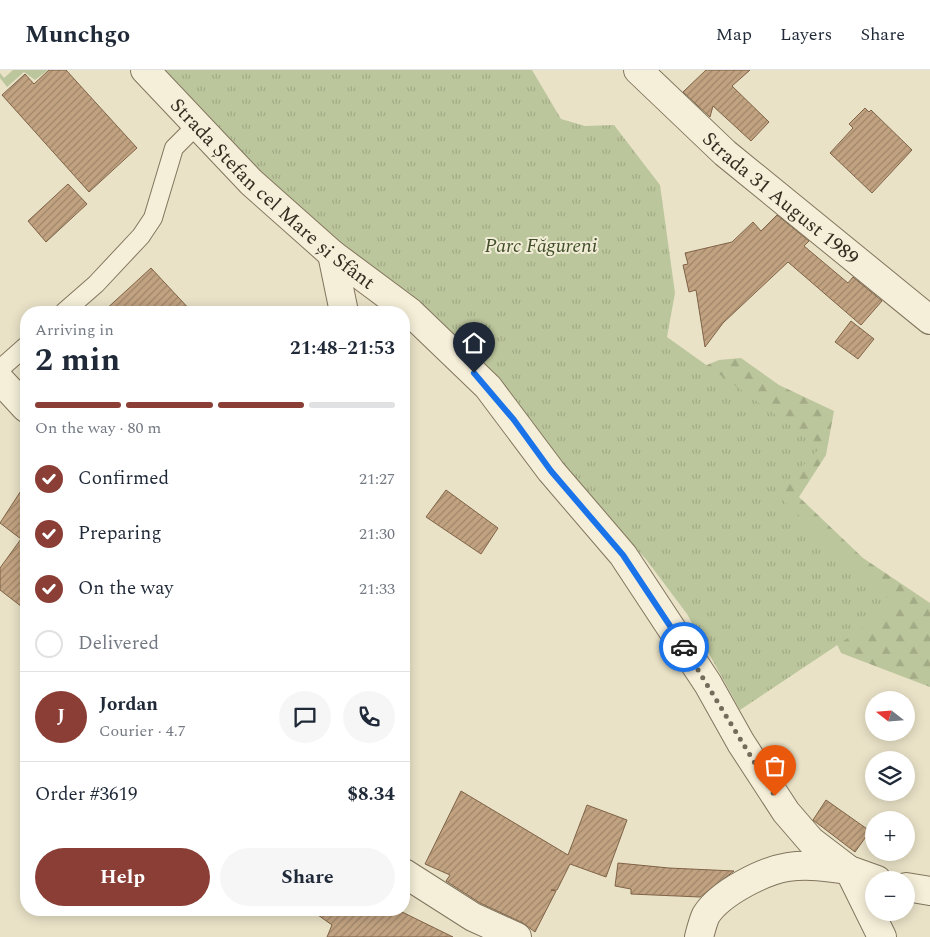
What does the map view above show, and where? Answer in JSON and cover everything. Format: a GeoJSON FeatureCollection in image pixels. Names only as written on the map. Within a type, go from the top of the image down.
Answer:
{"type":"FeatureCollection","features":[{"type":"Feature","properties":{"kind":"street","name":"Strada Ștefan cel Mare și Sfânt"},"geometry":{"type":"LineString","coordinates":[[145,70],[251,182],[332,254],[402,306]]}},
{"type":"Feature","properties":{"kind":"street","name":"Strada 31 August 1989"},"geometry":{"type":"LineString","coordinates":[[638,70],[725,153],[930,320]]}},
{"type":"Feature","properties":{"kind":"street"},"geometry":{"type":"LineString","coordinates":[[332,254],[343,306]]}},
{"type":"Feature","properties":{"kind":"street","name":"Strada Ștefan cel Mare și Sfânt"},"geometry":{"type":"LineString","coordinates":[[410,312],[488,387],[551,471],[623,555],[703,675],[746,750],[786,812],[811,842],[849,870],[865,876]]}},
{"type":"Feature","properties":{"kind":"street"},"geometry":{"type":"LineString","coordinates":[[0,380],[20,402]]}},
{"type":"Feature","properties":{"kind":"street"},"geometry":{"type":"LineString","coordinates":[[699,937],[706,915],[728,893],[760,876],[786,867],[815,866],[849,870],[882,937]]}},
{"type":"Feature","properties":{"kind":"street"},"geometry":{"type":"LineString","coordinates":[[410,877],[473,917],[517,937]]}},
{"type":"Feature","properties":{"kind":"street"},"geometry":{"type":"LineString","coordinates":[[915,889],[930,892]]}},
{"type":"Feature","properties":{"kind":"lane"},"geometry":{"type":"LineString","coordinates":[[71,306],[96,284],[141,236],[153,218],[174,148],[196,126]]}},
{"type":"Feature","properties":{"kind":"lane"},"geometry":{"type":"LineString","coordinates":[[0,369],[20,351]]}},
{"type":"Feature","properties":{"kind":"green space"},"geometry":{"type":"Polygon","coordinates":[[[13,70],[48,70],[35,80],[24,72],[7,87],[0,78],[0,73],[4,78],[13,70]]]}},
{"type":"Feature","properties":{"kind":"green space","name":"Parc Făgureni"},"geometry":{"type":"Polygon","coordinates":[[[162,70],[532,70],[561,119],[585,126],[614,125],[660,185],[675,293],[667,337],[821,447],[776,494],[896,606],[740,710],[687,614],[645,558],[615,529],[410,313],[410,306],[403,306],[352,252],[200,117],[162,70]]]}},
{"type":"Feature","properties":{"kind":"green space"},"geometry":{"type":"Polygon","coordinates":[[[741,358],[779,385],[834,411],[826,455],[799,497],[863,558],[930,603],[930,687],[841,653],[816,598],[692,371],[719,360],[741,358]]]}},
{"type":"Feature","properties":{"kind":"building"},"geometry":{"type":"Polygon","coordinates":[[[49,70],[66,70],[137,148],[89,192],[2,95],[25,74],[34,84],[49,70]]]}},
{"type":"Feature","properties":{"kind":"building"},"geometry":{"type":"Polygon","coordinates":[[[706,70],[750,70],[732,86],[769,122],[751,141],[713,106],[710,117],[683,92],[706,70]]]}},
{"type":"Feature","properties":{"kind":"building"},"geometry":{"type":"Polygon","coordinates":[[[865,108],[869,112],[871,110],[912,150],[872,193],[830,153],[853,128],[849,124],[865,108]]]}},
{"type":"Feature","properties":{"kind":"building"},"geometry":{"type":"Polygon","coordinates":[[[68,184],[87,204],[46,242],[28,221],[68,184]]]}},
{"type":"Feature","properties":{"kind":"building"},"geometry":{"type":"Polygon","coordinates":[[[777,215],[809,241],[804,246],[848,283],[853,277],[882,301],[861,325],[788,262],[723,323],[705,347],[696,290],[689,292],[683,265],[688,264],[685,253],[732,242],[753,222],[761,231],[777,215]]]}},
{"type":"Feature","properties":{"kind":"building"},"geometry":{"type":"Polygon","coordinates":[[[151,268],[186,306],[110,306],[151,268]]]}},
{"type":"Feature","properties":{"kind":"building"},"geometry":{"type":"Polygon","coordinates":[[[851,321],[874,339],[858,359],[835,342],[851,321]]]}},
{"type":"Feature","properties":{"kind":"building"},"geometry":{"type":"Polygon","coordinates":[[[446,490],[498,528],[481,554],[426,517],[446,490]]]}},
{"type":"Feature","properties":{"kind":"building"},"geometry":{"type":"Polygon","coordinates":[[[20,492],[20,538],[0,523],[20,492]]]}},
{"type":"Feature","properties":{"kind":"building"},"geometry":{"type":"Polygon","coordinates":[[[20,540],[20,605],[0,590],[0,568],[20,540]]]}},
{"type":"Feature","properties":{"kind":"building"},"geometry":{"type":"Polygon","coordinates":[[[461,791],[568,855],[587,805],[627,820],[606,877],[570,864],[557,890],[551,890],[556,891],[535,932],[523,923],[480,903],[446,881],[450,875],[425,864],[461,791]]]}},
{"type":"Feature","properties":{"kind":"building"},"geometry":{"type":"Polygon","coordinates":[[[826,800],[865,827],[865,838],[855,852],[813,820],[826,800]]]}},
{"type":"Feature","properties":{"kind":"building"},"geometry":{"type":"Polygon","coordinates":[[[618,863],[734,871],[700,897],[631,894],[631,889],[615,886],[618,863]]]}},
{"type":"Feature","properties":{"kind":"building"},"geometry":{"type":"Polygon","coordinates":[[[319,916],[410,916],[453,937],[327,937],[332,925],[319,916]]]}},
{"type":"Feature","properties":{"kind":"way so far"},"geometry":{"type":"LineString","coordinates":[[684,647],[708,684],[764,781],[775,796]]}},
{"type":"Feature","properties":{"kind":"route"},"geometry":{"type":"LineString","coordinates":[[474,373],[488,387],[514,420],[551,471],[623,555],[656,602],[684,647]]}}]}
